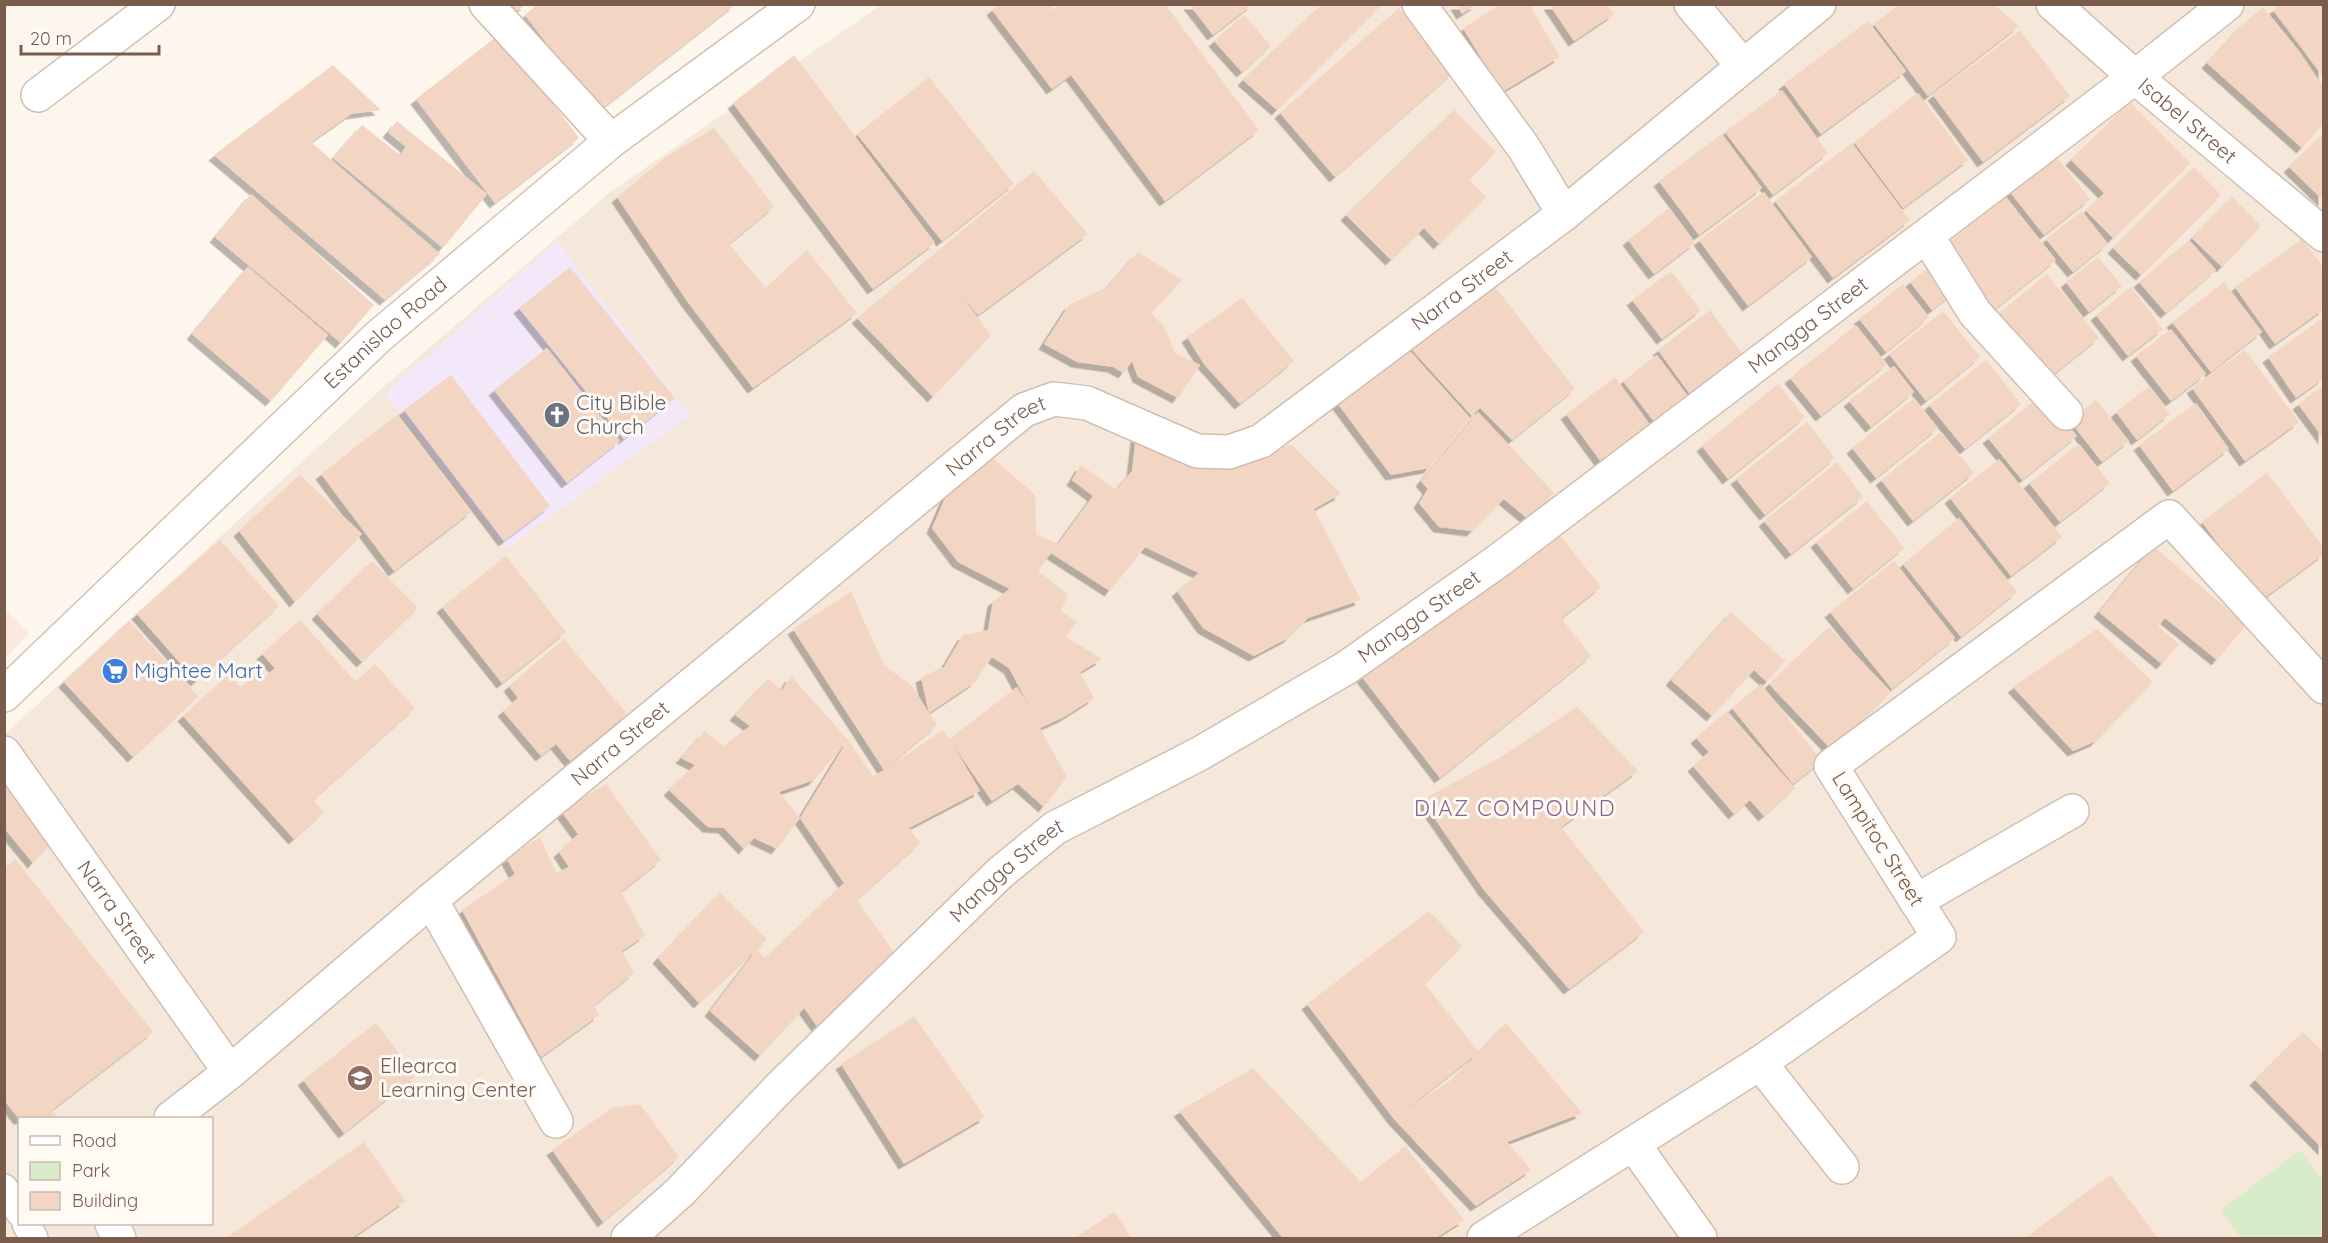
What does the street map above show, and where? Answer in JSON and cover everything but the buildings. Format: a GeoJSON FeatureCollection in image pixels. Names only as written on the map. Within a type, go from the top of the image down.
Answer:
{"type":"FeatureCollection","features":[{"type":"Feature","properties":{"kind":"street"},"geometry":{"type":"LineString","coordinates":[[38,95],[158,4]]}},
{"type":"Feature","properties":{"kind":"street"},"geometry":{"type":"LineString","coordinates":[[486,4],[611,141]]}},
{"type":"Feature","properties":{"kind":"street","name":"Estanislao Road"},"geometry":{"type":"LineString","coordinates":[[4,695],[379,336],[611,141],[798,4]]}},
{"type":"Feature","properties":{"kind":"street"},"geometry":{"type":"LineString","coordinates":[[1419,4],[1524,148],[1564,214]]}},
{"type":"Feature","properties":{"kind":"street"},"geometry":{"type":"LineString","coordinates":[[1691,4],[1743,66]]}},
{"type":"Feature","properties":{"kind":"street","name":"Narra Street"},"geometry":{"type":"LineString","coordinates":[[174,1117],[230,1072],[431,900],[1023,410],[1054,399],[1087,403],[1197,451],[1229,452],[1261,441],[1564,214],[1819,4]]}},
{"type":"Feature","properties":{"kind":"street","name":"Isabel Street"},"geometry":{"type":"LineString","coordinates":[[2053,4],[2135,77],[2324,235]]}},
{"type":"Feature","properties":{"kind":"street","name":"Mangga Street"},"geometry":{"type":"LineString","coordinates":[[628,1239],[680,1192],[781,1086],[1000,873],[1055,828],[1198,754],[1346,668],[1498,561],[1927,236],[2227,4]]}},
{"type":"Feature","properties":{"kind":"street"},"geometry":{"type":"LineString","coordinates":[[1927,236],[1975,313],[2066,413]]}},
{"type":"Feature","properties":{"kind":"street","name":"Lampitoc Street"},"geometry":{"type":"LineString","coordinates":[[1484,1239],[1760,1063],[1939,937],[1831,766],[2169,517],[2324,687]]}},
{"type":"Feature","properties":{"kind":"street","name":"Narra Street"},"geometry":{"type":"LineString","coordinates":[[4,753],[230,1072]]}},
{"type":"Feature","properties":{"kind":"street"},"geometry":{"type":"LineString","coordinates":[[1916,901],[2072,811]]}},
{"type":"Feature","properties":{"kind":"street"},"geometry":{"type":"LineString","coordinates":[[431,900],[556,1121]]}},
{"type":"Feature","properties":{"kind":"street"},"geometry":{"type":"LineString","coordinates":[[1760,1063],[1842,1167]]}},
{"type":"Feature","properties":{"kind":"street"},"geometry":{"type":"LineString","coordinates":[[1634,1145],[1700,1239]]}},
{"type":"Feature","properties":{"kind":"street"},"geometry":{"type":"LineString","coordinates":[[112,1225],[119,1239]]}},
{"type":"Feature","properties":{"kind":"lane"},"geometry":{"type":"LineString","coordinates":[[4,1188],[18,1210]]}},
{"type":"Feature","properties":{"kind":"shaded area"},"geometry":{"type":"Polygon","coordinates":[[[881,5],[2323,5],[2323,1238],[5,1238],[5,734],[378,392],[609,193],[881,5]]]}},
{"type":"Feature","properties":{"kind":"shaded area"},"geometry":{"type":"Polygon","coordinates":[[[557,241],[690,415],[506,549],[385,394],[557,241]]]}},
{"type":"Feature","properties":{"kind":"shaded area"},"geometry":{"type":"Polygon","coordinates":[[[5,608],[29,634],[5,658],[5,608]]]}},
{"type":"Feature","properties":{"kind":"green space"},"geometry":{"type":"Polygon","coordinates":[[[2300,1150],[2323,1181],[2323,1238],[2241,1238],[2220,1211],[2300,1150]]]}},
{"type":"Feature","properties":{"kind":"place","name":"City Bible Church"},"geometry":{"type":"Point","coordinates":[557,415]}},
{"type":"Feature","properties":{"kind":"place","name":"Mightee Mart"},"geometry":{"type":"Point","coordinates":[115,671]}},
{"type":"Feature","properties":{"kind":"place","name":"Ellearca Learning Center"},"geometry":{"type":"Point","coordinates":[360,1078]}},
{"type":"Feature","properties":{"kind":"district","name":"DIAZ COMPOUND"},"geometry":{"type":"Point","coordinates":[1515,808]}}]}
